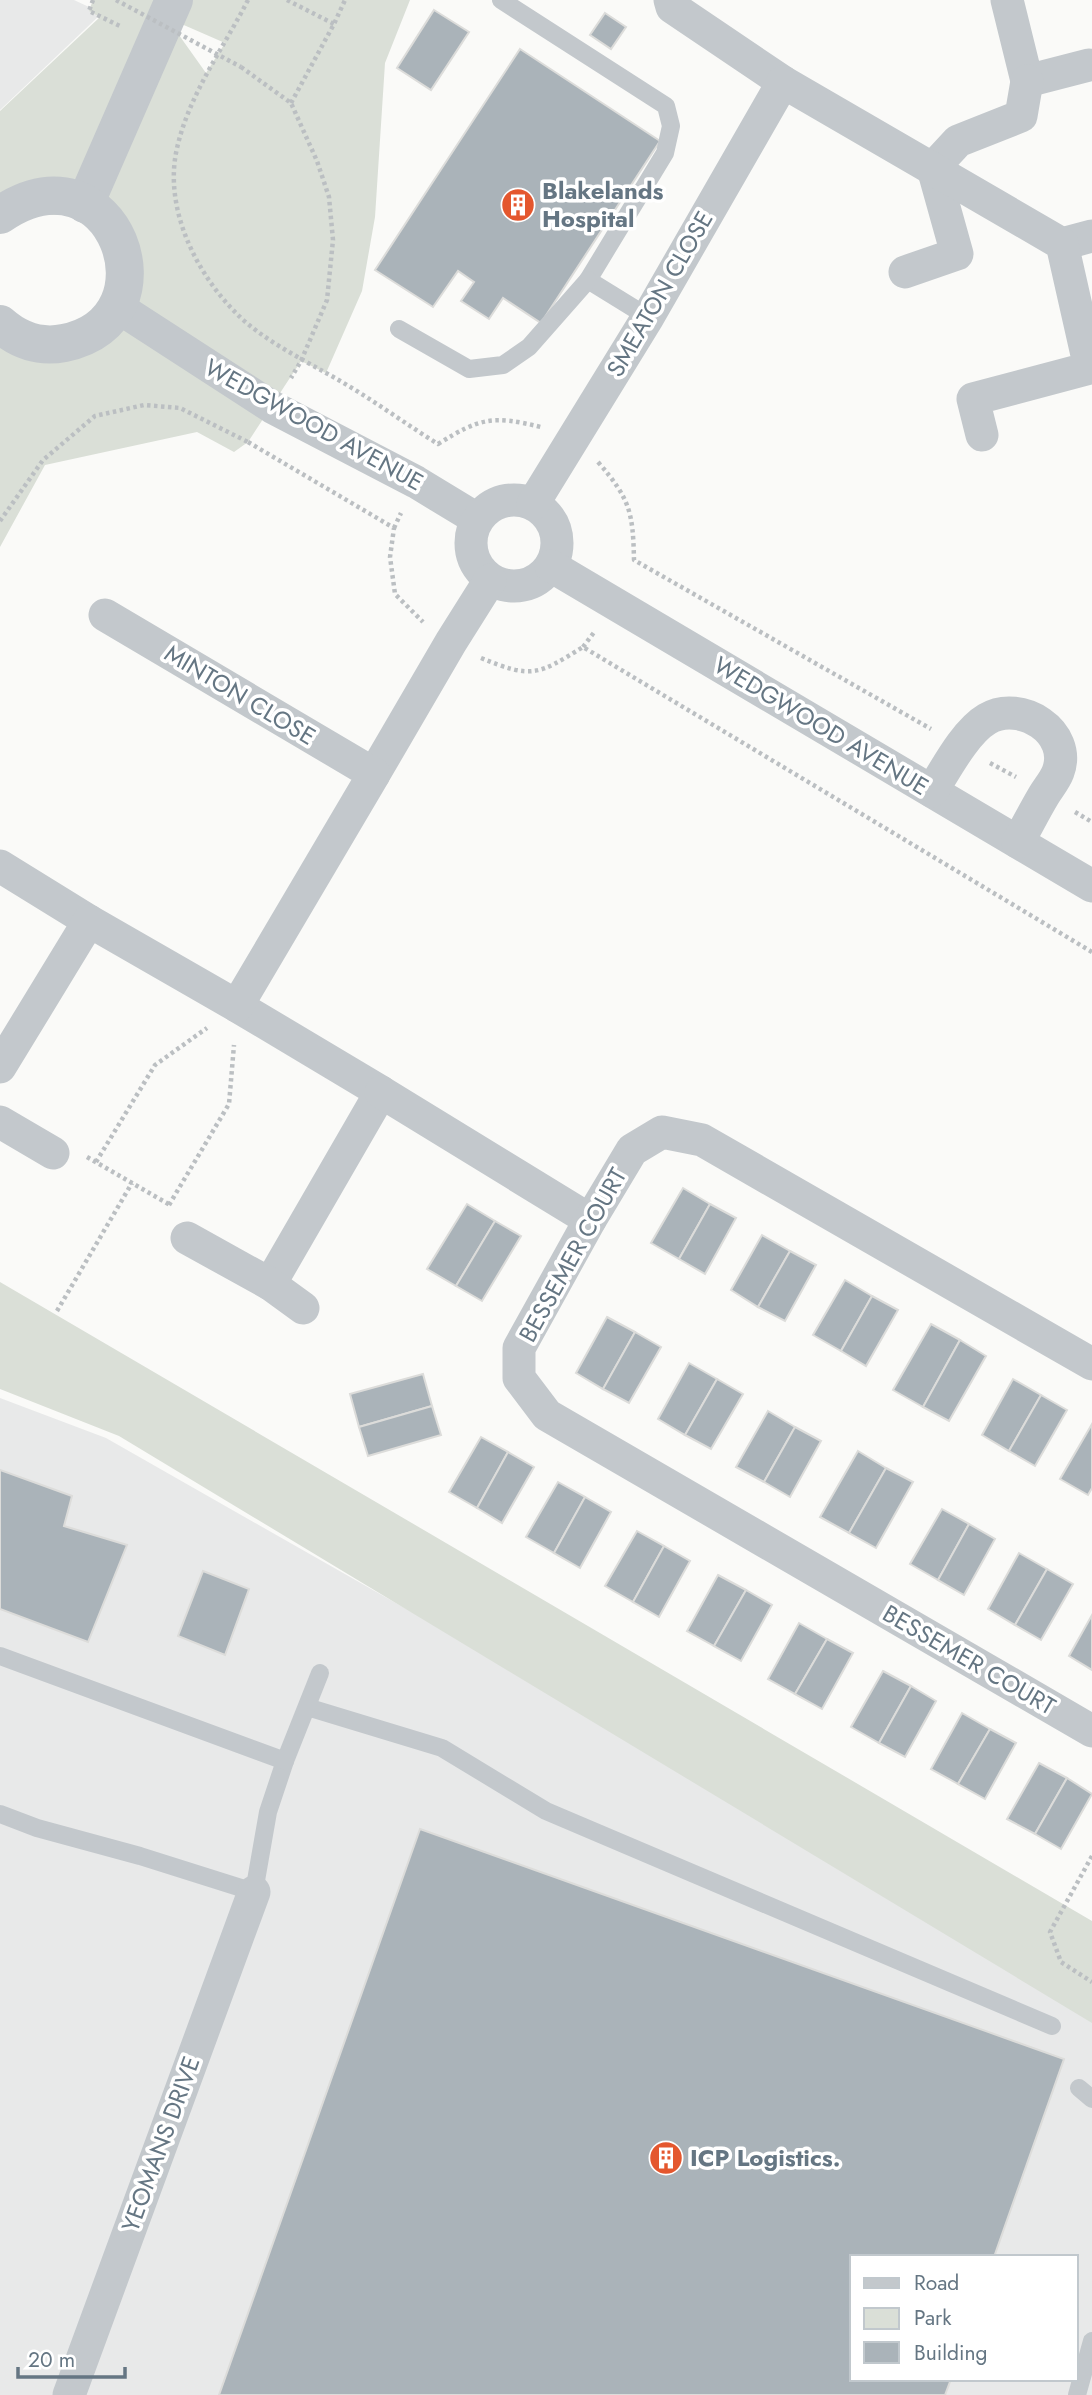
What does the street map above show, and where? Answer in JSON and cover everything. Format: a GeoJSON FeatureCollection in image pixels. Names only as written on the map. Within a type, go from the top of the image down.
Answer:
{"type":"FeatureCollection","features":[{"type":"Feature","properties":{"kind":"street"},"geometry":{"type":"LineString","coordinates":[[85,204],[174,0]]}},
{"type":"Feature","properties":{"kind":"street"},"geometry":{"type":"LineString","coordinates":[[670,0],[672,7],[783,82],[933,168],[1077,240],[1090,368],[973,399],[982,435]]}},
{"type":"Feature","properties":{"kind":"street"},"geometry":{"type":"LineString","coordinates":[[933,168],[958,141],[1021,116],[1027,81],[1007,0]]}},
{"type":"Feature","properties":{"kind":"street"},"geometry":{"type":"LineString","coordinates":[[1027,81],[1089,65]]}},
{"type":"Feature","properties":{"kind":"street","name":"SMEATON CLOSE"},"geometry":{"type":"LineString","coordinates":[[533,504],[648,317],[783,82]]}},
{"type":"Feature","properties":{"kind":"street"},"geometry":{"type":"LineString","coordinates":[[905,272],[957,254],[933,168]]}},
{"type":"Feature","properties":{"kind":"street"},"geometry":{"type":"LineString","coordinates":[[0,215],[18,203],[43,195],[65,196],[85,204],[102,215],[115,231],[123,249],[126,269],[124,288],[116,306],[102,325],[78,340],[53,345],[4,337]]}},
{"type":"Feature","properties":{"kind":"street","name":"WEDGWOOD AVENUE"},"geometry":{"type":"LineString","coordinates":[[116,306],[272,407],[416,482],[477,519]]}},
{"type":"Feature","properties":{"kind":"street"},"geometry":{"type":"LineString","coordinates":[[521,500],[533,504],[545,512],[554,524],[556,553],[551,566],[542,577],[530,584],[503,585],[490,580],[481,572],[471,552],[470,540],[477,519],[496,503],[521,500]]}},
{"type":"Feature","properties":{"kind":"street","name":"WEDGWOOD AVENUE"},"geometry":{"type":"LineString","coordinates":[[551,566],[1092,886]]}},
{"type":"Feature","properties":{"kind":"street"},"geometry":{"type":"LineString","coordinates":[[237,1006],[490,580]]}},
{"type":"Feature","properties":{"kind":"street","name":"MINTON CLOSE"},"geometry":{"type":"LineString","coordinates":[[106,615],[374,774]]}},
{"type":"Feature","properties":{"kind":"street"},"geometry":{"type":"LineString","coordinates":[[932,791],[978,725],[990,717],[1010,712],[1027,715],[1041,723],[1055,737],[1060,755],[1059,771],[1018,842]]}},
{"type":"Feature","properties":{"kind":"street"},"geometry":{"type":"LineString","coordinates":[[0,866],[381,1092],[590,1220]]}},
{"type":"Feature","properties":{"kind":"street"},"geometry":{"type":"LineString","coordinates":[[0,1067],[89,921]]}},
{"type":"Feature","properties":{"kind":"street"},"geometry":{"type":"LineString","coordinates":[[270,1284],[381,1092]]}},
{"type":"Feature","properties":{"kind":"street"},"geometry":{"type":"LineString","coordinates":[[0,1122],[53,1153]]}},
{"type":"Feature","properties":{"kind":"street","name":"BESSEMER COURT"},"geometry":{"type":"LineString","coordinates":[[1092,1364],[702,1140],[662,1132],[632,1150],[519,1348],[519,1378],[547,1415],[1092,1731]]}},
{"type":"Feature","properties":{"kind":"street"},"geometry":{"type":"LineString","coordinates":[[187,1238],[270,1284],[303,1308]]}},
{"type":"Feature","properties":{"kind":"street","name":"YEOMANS DRIVE"},"geometry":{"type":"LineString","coordinates":[[69,2395],[254,1892]]}},
{"type":"Feature","properties":{"kind":"lane"},"geometry":{"type":"LineString","coordinates":[[399,329],[469,369],[503,365],[529,347],[588,280],[665,153],[671,126],[666,106],[501,0]]}},
{"type":"Feature","properties":{"kind":"lane"},"geometry":{"type":"LineString","coordinates":[[588,280],[648,317]]}},
{"type":"Feature","properties":{"kind":"lane"},"geometry":{"type":"LineString","coordinates":[[0,1656],[285,1761]]}},
{"type":"Feature","properties":{"kind":"lane"},"geometry":{"type":"LineString","coordinates":[[0,1814],[37,1828],[140,1856],[254,1892],[268,1812],[320,1674]]}},
{"type":"Feature","properties":{"kind":"lane"},"geometry":{"type":"LineString","coordinates":[[307,1707],[442,1748],[546,1811],[1052,2026]]}},
{"type":"Feature","properties":{"kind":"lane"},"geometry":{"type":"LineString","coordinates":[[1077,2395],[1092,2341]]}},
{"type":"Feature","properties":{"kind":"path"},"geometry":{"type":"LineString","coordinates":[[93,0],[89,11],[122,27]]}},
{"type":"Feature","properties":{"kind":"path"},"geometry":{"type":"LineString","coordinates":[[116,0],[241,67],[291,103],[345,0]]}},
{"type":"Feature","properties":{"kind":"path"},"geometry":{"type":"LineString","coordinates":[[248,0],[206,74],[189,115],[176,153],[173,194],[185,233],[201,267],[238,316],[301,361],[326,373],[438,444],[470,424],[508,419],[544,428],[572,440],[592,456],[620,487],[633,521],[634,560],[1092,822]]}},
{"type":"Feature","properties":{"kind":"path"},"geometry":{"type":"LineString","coordinates":[[287,0],[334,24]]}},
{"type":"Feature","properties":{"kind":"path"},"geometry":{"type":"LineString","coordinates":[[248,442],[394,528],[390,557],[395,594],[418,619],[451,642],[483,659],[526,673],[548,668],[583,647],[1092,952]]}},
{"type":"Feature","properties":{"kind":"path"},"geometry":{"type":"LineString","coordinates":[[96,1162],[155,1066],[237,1006]]}},
{"type":"Feature","properties":{"kind":"path"},"geometry":{"type":"LineString","coordinates":[[169,1205],[229,1104],[237,1006]]}},
{"type":"Feature","properties":{"kind":"path"},"geometry":{"type":"LineString","coordinates":[[53,1153],[72,1149],[192,1218],[187,1238]]}},
{"type":"Feature","properties":{"kind":"path"},"geometry":{"type":"LineString","coordinates":[[57,1311],[132,1183]]}},
{"type":"Feature","properties":{"kind":"path"},"geometry":{"type":"LineString","coordinates":[[1092,1856],[1050,1932],[1060,1962],[1092,1982]]}},
{"type":"Feature","properties":{"kind":"shaded area"},"geometry":{"type":"Polygon","coordinates":[[[0,0],[74,0],[102,13],[0,110],[0,0]]]}},
{"type":"Feature","properties":{"kind":"shaded area"},"geometry":{"type":"Polygon","coordinates":[[[0,1398],[106,1438],[991,1942],[1092,2012],[1092,2395],[0,2395],[0,1398]]]}},
{"type":"Feature","properties":{"kind":"green space"},"geometry":{"type":"Polygon","coordinates":[[[93,0],[410,0],[385,63],[375,217],[362,291],[326,373],[301,361],[248,442],[234,452],[197,432],[45,465],[0,547],[0,324],[31,343],[116,306],[102,215],[0,215],[0,111],[100,17],[89,11],[93,0]],[[170,19],[169,21],[206,73],[225,43],[170,19]]]}},
{"type":"Feature","properties":{"kind":"green space"},"geometry":{"type":"Polygon","coordinates":[[[0,1282],[1092,1921],[1092,2023],[119,1436],[0,1389],[0,1282]]]}},
{"type":"Feature","properties":{"kind":"building"},"geometry":{"type":"Polygon","coordinates":[[[434,10],[469,32],[431,90],[397,68],[434,10]]]}},
{"type":"Feature","properties":{"kind":"building"},"geometry":{"type":"Polygon","coordinates":[[[605,13],[626,27],[611,49],[590,35],[605,13]]]}},
{"type":"Feature","properties":{"kind":"building","name":"Blakelands Hospital"},"geometry":{"type":"Polygon","coordinates":[[[520,49],[660,141],[541,323],[503,298],[489,319],[461,301],[474,282],[458,271],[433,307],[375,270],[520,49]]]}},
{"type":"Feature","properties":{"kind":"building"},"geometry":{"type":"Polygon","coordinates":[[[683,1188],[710,1204],[679,1259],[651,1243],[683,1188]]]}},
{"type":"Feature","properties":{"kind":"building"},"geometry":{"type":"Polygon","coordinates":[[[467,1204],[495,1221],[456,1286],[427,1269],[467,1204]]]}},
{"type":"Feature","properties":{"kind":"building"},"geometry":{"type":"Polygon","coordinates":[[[710,1204],[736,1218],[705,1274],[679,1259],[710,1204]]]}},
{"type":"Feature","properties":{"kind":"building"},"geometry":{"type":"Polygon","coordinates":[[[495,1221],[521,1236],[482,1301],[456,1286],[495,1221]]]}},
{"type":"Feature","properties":{"kind":"building"},"geometry":{"type":"Polygon","coordinates":[[[762,1235],[790,1251],[758,1307],[731,1290],[762,1235]]]}},
{"type":"Feature","properties":{"kind":"building"},"geometry":{"type":"Polygon","coordinates":[[[790,1251],[816,1265],[785,1321],[758,1307],[790,1251]]]}},
{"type":"Feature","properties":{"kind":"building"},"geometry":{"type":"Polygon","coordinates":[[[845,1280],[872,1296],[841,1351],[813,1335],[845,1280]]]}},
{"type":"Feature","properties":{"kind":"building"},"geometry":{"type":"Polygon","coordinates":[[[872,1296],[898,1310],[866,1366],[841,1351],[872,1296]]]}},
{"type":"Feature","properties":{"kind":"building"},"geometry":{"type":"Polygon","coordinates":[[[607,1317],[635,1332],[603,1389],[576,1373],[607,1317]]]}},
{"type":"Feature","properties":{"kind":"building"},"geometry":{"type":"Polygon","coordinates":[[[931,1324],[960,1340],[923,1407],[893,1390],[931,1324]]]}},
{"type":"Feature","properties":{"kind":"building"},"geometry":{"type":"Polygon","coordinates":[[[635,1332],[661,1347],[629,1403],[603,1389],[635,1332]]]}},
{"type":"Feature","properties":{"kind":"building"},"geometry":{"type":"Polygon","coordinates":[[[960,1340],[986,1356],[949,1421],[923,1407],[960,1340]]]}},
{"type":"Feature","properties":{"kind":"building"},"geometry":{"type":"Polygon","coordinates":[[[689,1363],[717,1379],[685,1435],[658,1419],[689,1363]]]}},
{"type":"Feature","properties":{"kind":"building"},"geometry":{"type":"Polygon","coordinates":[[[423,1374],[432,1406],[359,1427],[350,1394],[423,1374]]]}},
{"type":"Feature","properties":{"kind":"building"},"geometry":{"type":"Polygon","coordinates":[[[717,1379],[743,1394],[711,1449],[685,1435],[717,1379]]]}},
{"type":"Feature","properties":{"kind":"building"},"geometry":{"type":"Polygon","coordinates":[[[1013,1379],[1041,1395],[1009,1451],[982,1435],[1013,1379]]]}},
{"type":"Feature","properties":{"kind":"building"},"geometry":{"type":"Polygon","coordinates":[[[1041,1395],[1067,1410],[1035,1466],[1009,1451],[1041,1395]]]}},
{"type":"Feature","properties":{"kind":"building"},"geometry":{"type":"Polygon","coordinates":[[[432,1406],[441,1435],[368,1456],[359,1427],[432,1406]]]}},
{"type":"Feature","properties":{"kind":"building"},"geometry":{"type":"Polygon","coordinates":[[[768,1411],[795,1427],[764,1482],[736,1467],[768,1411]]]}},
{"type":"Feature","properties":{"kind":"building"},"geometry":{"type":"Polygon","coordinates":[[[1092,1424],[1092,1488],[1088,1495],[1060,1479],[1092,1424]]]}},
{"type":"Feature","properties":{"kind":"building"},"geometry":{"type":"Polygon","coordinates":[[[795,1427],[821,1441],[790,1497],[764,1482],[795,1427]]]}},
{"type":"Feature","properties":{"kind":"building"},"geometry":{"type":"Polygon","coordinates":[[[481,1437],[508,1452],[477,1508],[449,1492],[481,1437]]]}},
{"type":"Feature","properties":{"kind":"building"},"geometry":{"type":"Polygon","coordinates":[[[858,1451],[886,1468],[849,1533],[820,1517],[858,1451]]]}},
{"type":"Feature","properties":{"kind":"building"},"geometry":{"type":"Polygon","coordinates":[[[508,1452],[534,1467],[502,1523],[477,1508],[508,1452]]]}},
{"type":"Feature","properties":{"kind":"building"},"geometry":{"type":"Polygon","coordinates":[[[886,1468],[913,1482],[876,1548],[849,1533],[886,1468]]]}},
{"type":"Feature","properties":{"kind":"building"},"geometry":{"type":"Polygon","coordinates":[[[0,1470],[72,1496],[64,1526],[127,1545],[88,1642],[0,1609],[0,1470]]]}},
{"type":"Feature","properties":{"kind":"building"},"geometry":{"type":"Polygon","coordinates":[[[558,1482],[585,1497],[554,1553],[526,1537],[558,1482]]]}},
{"type":"Feature","properties":{"kind":"building"},"geometry":{"type":"Polygon","coordinates":[[[585,1497],[611,1512],[580,1568],[554,1553],[585,1497]]]}},
{"type":"Feature","properties":{"kind":"building"},"geometry":{"type":"Polygon","coordinates":[[[942,1509],[969,1524],[938,1580],[910,1564],[942,1509]]]}},
{"type":"Feature","properties":{"kind":"building"},"geometry":{"type":"Polygon","coordinates":[[[969,1524],[995,1539],[964,1595],[938,1580],[969,1524]]]}},
{"type":"Feature","properties":{"kind":"building"},"geometry":{"type":"Polygon","coordinates":[[[637,1531],[664,1546],[633,1602],[605,1586],[637,1531]]]}},
{"type":"Feature","properties":{"kind":"building"},"geometry":{"type":"Polygon","coordinates":[[[664,1546],[690,1561],[659,1617],[633,1602],[664,1546]]]}},
{"type":"Feature","properties":{"kind":"building"},"geometry":{"type":"Polygon","coordinates":[[[1019,1553],[1047,1569],[1015,1625],[988,1609],[1019,1553]]]}},
{"type":"Feature","properties":{"kind":"building"},"geometry":{"type":"Polygon","coordinates":[[[1047,1569],[1073,1584],[1041,1640],[1015,1625],[1047,1569]]]}},
{"type":"Feature","properties":{"kind":"building"},"geometry":{"type":"Polygon","coordinates":[[[203,1571],[249,1589],[225,1655],[178,1636],[203,1571]]]}},
{"type":"Feature","properties":{"kind":"building"},"geometry":{"type":"Polygon","coordinates":[[[718,1575],[746,1590],[714,1646],[687,1631],[718,1575]]]}},
{"type":"Feature","properties":{"kind":"building"},"geometry":{"type":"Polygon","coordinates":[[[746,1590],[772,1605],[741,1661],[714,1646],[746,1590]]]}},
{"type":"Feature","properties":{"kind":"building"},"geometry":{"type":"Polygon","coordinates":[[[1092,1615],[1092,1670],[1069,1656],[1092,1615]]]}},
{"type":"Feature","properties":{"kind":"building"},"geometry":{"type":"Polygon","coordinates":[[[799,1623],[827,1639],[795,1694],[768,1679],[799,1623]]]}},
{"type":"Feature","properties":{"kind":"building"},"geometry":{"type":"Polygon","coordinates":[[[827,1639],[853,1653],[822,1709],[795,1694],[827,1639]]]}},
{"type":"Feature","properties":{"kind":"building"},"geometry":{"type":"Polygon","coordinates":[[[883,1671],[911,1686],[879,1743],[851,1727],[883,1671]]]}},
{"type":"Feature","properties":{"kind":"building"},"geometry":{"type":"Polygon","coordinates":[[[911,1686],[936,1701],[905,1757],[879,1743],[911,1686]]]}},
{"type":"Feature","properties":{"kind":"building"},"geometry":{"type":"Polygon","coordinates":[[[962,1713],[990,1729],[958,1784],[931,1769],[962,1713]]]}},
{"type":"Feature","properties":{"kind":"building"},"geometry":{"type":"Polygon","coordinates":[[[990,1729],[1016,1743],[985,1799],[958,1784],[990,1729]]]}},
{"type":"Feature","properties":{"kind":"building"},"geometry":{"type":"Polygon","coordinates":[[[1039,1763],[1067,1778],[1035,1834],[1007,1819],[1039,1763]]]}},
{"type":"Feature","properties":{"kind":"building"},"geometry":{"type":"Polygon","coordinates":[[[1067,1778],[1092,1794],[1061,1849],[1035,1834],[1067,1778]]]}},
{"type":"Feature","properties":{"kind":"building","name":"ICP Logistics."},"geometry":{"type":"Polygon","coordinates":[[[420,1829],[1064,2059],[995,2255],[850,2255],[850,2381],[950,2381],[945,2395],[219,2395],[420,1829]]]}},
{"type":"Feature","properties":{"kind":"place","name":"Blakelands Hospital"},"geometry":{"type":"Point","coordinates":[518,205]}},
{"type":"Feature","properties":{"kind":"place","name":"ICP Logistics."},"geometry":{"type":"Point","coordinates":[666,2158]}}]}
